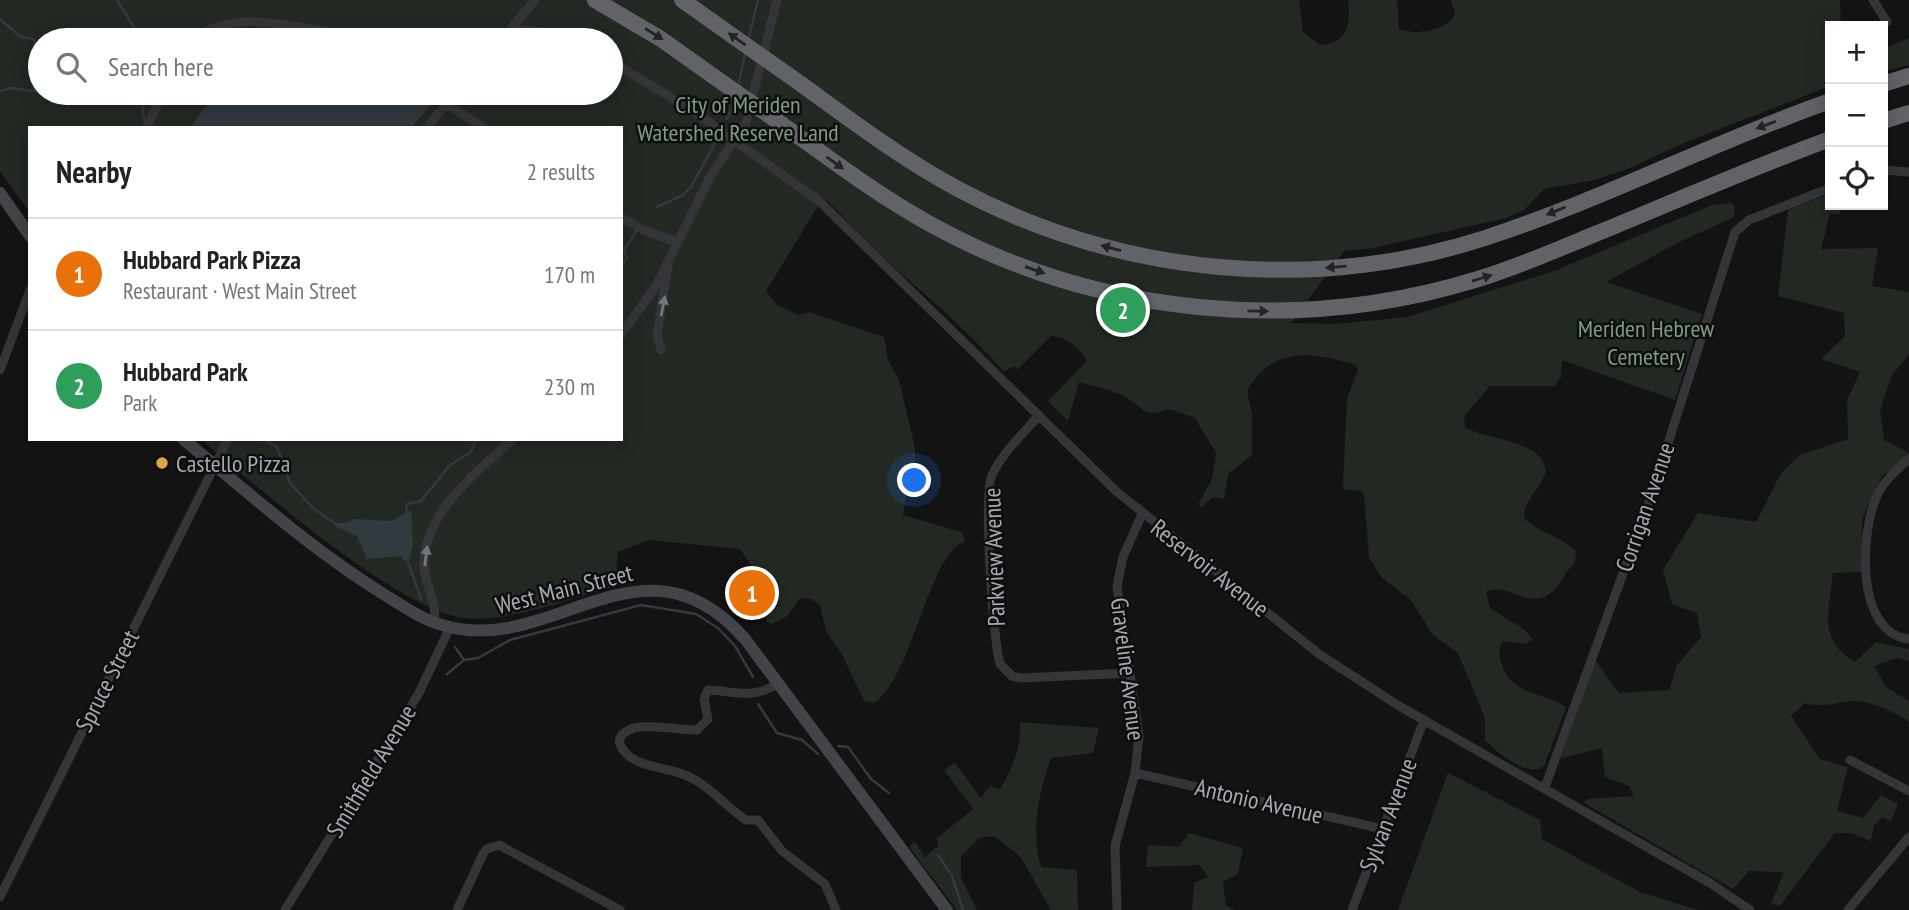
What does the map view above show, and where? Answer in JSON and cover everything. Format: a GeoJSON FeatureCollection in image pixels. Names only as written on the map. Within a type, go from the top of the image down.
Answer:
{"type":"FeatureCollection","features":[{"type":"Feature","properties":{"kind":"highway"},"geometry":{"type":"LineString","coordinates":[[595,0],[650,32],[909,212],[1000,257],[1063,280],[1126,296],[1192,306],[1255,311],[1361,305],[1480,279],[1825,141]]}},
{"type":"Feature","properties":{"kind":"highway"},"geometry":{"type":"LineString","coordinates":[[682,0],[925,170],[1027,222],[1091,243],[1153,258],[1211,267],[1268,270],[1376,263],[1474,242],[1825,103]]}},
{"type":"Feature","properties":{"kind":"highway"},"geometry":{"type":"LineString","coordinates":[[1888,82],[1909,76]]}},
{"type":"Feature","properties":{"kind":"highway"},"geometry":{"type":"LineString","coordinates":[[1888,119],[1909,113]]}},
{"type":"Feature","properties":{"kind":"main road"},"geometry":{"type":"LineString","coordinates":[[0,193],[28,233]]}},
{"type":"Feature","properties":{"kind":"main road","name":"West Main Street"},"geometry":{"type":"LineString","coordinates":[[185,441],[340,565],[435,622],[450,627],[502,627],[631,592],[666,590],[695,598],[723,616],[745,639],[947,910]]}},
{"type":"Feature","properties":{"kind":"street"},"geometry":{"type":"LineString","coordinates":[[513,28],[535,0]]}},
{"type":"Feature","properties":{"kind":"street"},"geometry":{"type":"LineString","coordinates":[[623,332],[652,293],[717,163],[750,114],[777,0]]}},
{"type":"Feature","properties":{"kind":"street"},"geometry":{"type":"LineString","coordinates":[[1873,0],[1886,21]]}},
{"type":"Feature","properties":{"kind":"street"},"geometry":{"type":"LineString","coordinates":[[215,28],[225,23],[253,21],[300,28]]}},
{"type":"Feature","properties":{"kind":"street","name":"Reservoir Avenue"},"geometry":{"type":"LineString","coordinates":[[623,69],[735,140],[819,201],[1142,514],[1319,654],[1373,691],[1710,883],[1750,910]]}},
{"type":"Feature","properties":{"kind":"street"},"geometry":{"type":"LineString","coordinates":[[147,126],[158,105]]}},
{"type":"Feature","properties":{"kind":"street"},"geometry":{"type":"LineString","coordinates":[[428,126],[446,105]]}},
{"type":"Feature","properties":{"kind":"street"},"geometry":{"type":"LineString","coordinates":[[449,105],[481,126]]}},
{"type":"Feature","properties":{"kind":"street"},"geometry":{"type":"LineString","coordinates":[[1888,170],[1909,172]]}},
{"type":"Feature","properties":{"kind":"street","name":"Corrigan Avenue"},"geometry":{"type":"LineString","coordinates":[[1545,788],[1652,494],[1731,241],[1740,226],[1825,190]]}},
{"type":"Feature","properties":{"kind":"street"},"geometry":{"type":"LineString","coordinates":[[625,219],[643,230],[676,242]]}},
{"type":"Feature","properties":{"kind":"street"},"geometry":{"type":"LineString","coordinates":[[661,351],[657,335],[668,261]]}},
{"type":"Feature","properties":{"kind":"street"},"geometry":{"type":"LineString","coordinates":[[0,370],[28,295]]}},
{"type":"Feature","properties":{"kind":"street","name":"Parkview Avenue"},"geometry":{"type":"LineString","coordinates":[[1039,415],[1000,463],[989,486],[998,654],[1005,671],[1021,678],[1130,673]]}},
{"type":"Feature","properties":{"kind":"street","name":"Spruce Street"},"geometry":{"type":"LineString","coordinates":[[0,897],[227,441]]}},
{"type":"Feature","properties":{"kind":"street"},"geometry":{"type":"LineString","coordinates":[[435,622],[424,565],[432,531],[463,487],[511,441]]}},
{"type":"Feature","properties":{"kind":"street"},"geometry":{"type":"LineString","coordinates":[[1909,459],[1890,477],[1877,495],[1869,521],[1866,558],[1869,595],[1875,616],[1886,630],[1909,639]]}},
{"type":"Feature","properties":{"kind":"street","name":"Graveline Avenue"},"geometry":{"type":"LineString","coordinates":[[1117,910],[1115,846],[1135,773],[1139,736],[1117,586],[1123,557],[1142,514]]}},
{"type":"Feature","properties":{"kind":"street","name":"Smithfield Avenue"},"geometry":{"type":"LineString","coordinates":[[285,910],[419,693],[450,627]]}},
{"type":"Feature","properties":{"kind":"street"},"geometry":{"type":"LineString","coordinates":[[778,683],[769,690],[748,695],[708,690],[704,699],[708,719],[697,730],[641,726],[625,732],[620,736],[619,742],[625,754],[637,761],[687,775],[746,820],[758,820],[782,851],[825,884],[836,910]]}},
{"type":"Feature","properties":{"kind":"street","name":"Sylvan Avenue"},"geometry":{"type":"LineString","coordinates":[[1352,910],[1424,720]]}},
{"type":"Feature","properties":{"kind":"street"},"geometry":{"type":"LineString","coordinates":[[1850,760],[1909,791]]}},
{"type":"Feature","properties":{"kind":"street","name":"Antonio Avenue"},"geometry":{"type":"LineString","coordinates":[[1135,773],[1383,829]]}},
{"type":"Feature","properties":{"kind":"street"},"geometry":{"type":"LineString","coordinates":[[1849,910],[1909,837]]}},
{"type":"Feature","properties":{"kind":"street"},"geometry":{"type":"LineString","coordinates":[[457,910],[483,854],[499,845],[620,910]]}},
{"type":"Feature","properties":{"kind":"green space"},"geometry":{"type":"Polygon","coordinates":[[[0,0],[1299,0],[1303,32],[1320,45],[1337,41],[1346,30],[1348,0],[1397,0],[1399,29],[1422,32],[1438,28],[1451,20],[1455,14],[1451,0],[1840,0],[1841,21],[1825,21],[1825,88],[1686,142],[1630,168],[1594,180],[1544,189],[1524,210],[1506,218],[1373,248],[1344,251],[1291,323],[1335,324],[1407,317],[1554,271],[1712,205],[1730,203],[1735,206],[1734,217],[1677,243],[1606,282],[1702,314],[1675,400],[1562,360],[1561,376],[1555,386],[1490,386],[1464,416],[1465,427],[1524,447],[1542,460],[1546,471],[1526,506],[1524,517],[1529,523],[1564,542],[1576,552],[1575,563],[1555,589],[1546,596],[1538,599],[1501,590],[1486,592],[1490,608],[1525,630],[1533,639],[1525,644],[1503,641],[1499,654],[1505,673],[1519,687],[1566,707],[1544,766],[1537,769],[1521,767],[1485,740],[1485,718],[1458,653],[1432,634],[1411,600],[1382,578],[1369,557],[1364,495],[1360,491],[1344,489],[1343,484],[1347,398],[1358,370],[1356,365],[1324,357],[1294,356],[1268,366],[1257,376],[1247,391],[1252,414],[1252,455],[1228,474],[1224,499],[1213,497],[1201,508],[1199,503],[1212,479],[1216,453],[1195,418],[1169,409],[1148,412],[1118,394],[1079,382],[1068,421],[1048,401],[1087,361],[1076,347],[1067,340],[1051,336],[1018,369],[1014,366],[1004,372],[973,339],[860,236],[823,198],[766,291],[777,305],[799,315],[809,312],[884,337],[888,360],[899,380],[915,448],[915,465],[907,486],[903,515],[961,532],[964,536],[964,542],[951,551],[940,569],[899,669],[888,689],[874,703],[864,701],[843,656],[826,631],[820,605],[811,599],[800,598],[786,617],[771,624],[766,621],[768,590],[740,549],[649,540],[618,552],[615,586],[520,613],[482,619],[464,618],[436,610],[366,570],[290,514],[203,441],[623,441],[623,126],[28,126],[28,210],[0,171],[0,0]]]}},
{"type":"Feature","properties":{"kind":"green space"},"geometry":{"type":"Polygon","coordinates":[[[1909,38],[1909,65],[1888,71],[1888,47],[1909,38]]]}},
{"type":"Feature","properties":{"kind":"green space"},"geometry":{"type":"Polygon","coordinates":[[[1825,196],[1825,210],[1840,210],[1839,215],[1830,213],[1821,249],[1878,248],[1872,286],[1909,292],[1909,354],[1891,377],[1880,410],[1884,440],[1909,453],[1909,458],[1882,476],[1862,519],[1862,572],[1833,573],[1828,624],[1835,644],[1855,662],[1876,642],[1909,649],[1909,661],[1896,658],[1874,666],[1886,687],[1909,701],[1909,722],[1884,708],[1856,701],[1824,705],[1805,703],[1791,716],[1820,759],[1848,767],[1837,811],[1863,818],[1881,795],[1898,804],[1891,821],[1882,817],[1874,826],[1871,841],[1851,833],[1835,833],[1780,906],[1771,904],[1784,872],[1749,871],[1733,889],[1584,803],[1587,799],[1634,796],[1629,786],[1605,777],[1602,748],[1561,758],[1594,658],[1619,693],[1669,690],[1677,665],[1701,637],[1697,613],[1672,604],[1663,570],[1698,513],[1756,522],[1781,473],[1800,455],[1848,439],[1847,401],[1860,372],[1821,359],[1845,336],[1844,313],[1778,296],[1788,210],[1825,196]]]}},
{"type":"Feature","properties":{"kind":"green space"},"geometry":{"type":"Polygon","coordinates":[[[1020,722],[1099,728],[1093,753],[1051,758],[1037,812],[1036,839],[1041,867],[1077,870],[1078,910],[1051,910],[1020,856],[994,836],[979,838],[961,856],[961,878],[977,910],[957,910],[909,847],[915,842],[925,857],[938,846],[937,838],[973,809],[944,770],[955,763],[981,798],[990,786],[1000,790],[1015,757],[1020,722]]]}},
{"type":"Feature","properties":{"kind":"green space"},"geometry":{"type":"Polygon","coordinates":[[[1448,773],[1540,820],[1542,839],[1640,892],[1698,910],[1398,910],[1448,773]]]}},
{"type":"Feature","properties":{"kind":"green space"},"geometry":{"type":"Polygon","coordinates":[[[1189,833],[1243,848],[1238,874],[1223,882],[1226,906],[1235,910],[1192,910],[1194,883],[1208,877],[1200,865],[1146,867],[1148,845],[1179,847],[1189,833]]]}},
{"type":"Feature","properties":{"kind":"shaded area"},"geometry":{"type":"Polygon","coordinates":[[[206,105],[430,106],[413,126],[191,126],[206,105]]]}},
{"type":"Feature","properties":{"kind":"shaded area"},"geometry":{"type":"Polygon","coordinates":[[[411,511],[413,545],[410,558],[404,561],[401,556],[367,559],[357,536],[335,526],[336,523],[346,523],[354,519],[391,521],[411,511]]]}},
{"type":"Feature","properties":{"kind":"waterway"},"geometry":{"type":"LineString","coordinates":[[117,0],[135,28]]}},
{"type":"Feature","properties":{"kind":"waterway"},"geometry":{"type":"LineString","coordinates":[[748,41],[758,0]]}},
{"type":"Feature","properties":{"kind":"waterway"},"geometry":{"type":"LineString","coordinates":[[0,19],[21,37],[28,38]]}},
{"type":"Feature","properties":{"kind":"waterway"},"geometry":{"type":"LineString","coordinates":[[738,86],[746,51]]}},
{"type":"Feature","properties":{"kind":"waterway"},"geometry":{"type":"LineString","coordinates":[[0,91],[11,88],[28,90]]}},
{"type":"Feature","properties":{"kind":"waterway"},"geometry":{"type":"LineString","coordinates":[[727,119],[736,99]]}},
{"type":"Feature","properties":{"kind":"waterway"},"geometry":{"type":"LineString","coordinates":[[144,105],[142,113],[145,120]]}},
{"type":"Feature","properties":{"kind":"waterway"},"geometry":{"type":"LineString","coordinates":[[657,207],[683,195],[691,187],[717,139]]}},
{"type":"Feature","properties":{"kind":"waterway"},"geometry":{"type":"LineString","coordinates":[[623,263],[627,258],[624,250],[637,230]]}},
{"type":"Feature","properties":{"kind":"waterway"},"geometry":{"type":"LineString","coordinates":[[266,441],[277,447],[290,483],[313,508],[337,525]]}},
{"type":"Feature","properties":{"kind":"waterway"},"geometry":{"type":"LineString","coordinates":[[406,513],[407,504],[421,501],[450,465],[471,452],[475,441]]}},
{"type":"Feature","properties":{"kind":"waterway"},"geometry":{"type":"LineString","coordinates":[[407,559],[421,599]]}},
{"type":"Feature","properties":{"kind":"waterway"},"geometry":{"type":"LineString","coordinates":[[447,674],[464,660],[478,658],[510,640],[641,605],[696,614],[719,629],[735,646],[753,677]]}},
{"type":"Feature","properties":{"kind":"waterway"},"geometry":{"type":"LineString","coordinates":[[455,647],[464,660]]}},
{"type":"Feature","properties":{"kind":"waterway"},"geometry":{"type":"LineString","coordinates":[[758,704],[777,733],[802,740],[818,754]]}},
{"type":"Feature","properties":{"kind":"waterway"},"geometry":{"type":"LineString","coordinates":[[838,746],[848,747],[871,779],[889,793]]}},
{"type":"Feature","properties":{"kind":"waterway"},"geometry":{"type":"LineString","coordinates":[[938,855],[952,876],[963,910]]}},
{"type":"Feature","properties":{"kind":"place","name":"Hubbard Park"},"geometry":{"type":"Point","coordinates":[1123,310]}},
{"type":"Feature","properties":{"kind":"place","name":"Castello Pizza"},"geometry":{"type":"Point","coordinates":[162,463]}},
{"type":"Feature","properties":{"kind":"place","name":"Hubbard Park Pizza"},"geometry":{"type":"Point","coordinates":[752,593]}},
{"type":"Feature","properties":{"kind":"park label","name":"City of Meriden Watershed Reserve Land"},"geometry":{"type":"Point","coordinates":[738,118]}},
{"type":"Feature","properties":{"kind":"park label","name":"Meriden Hebrew Cemetery"},"geometry":{"type":"Point","coordinates":[1646,342]}}]}
